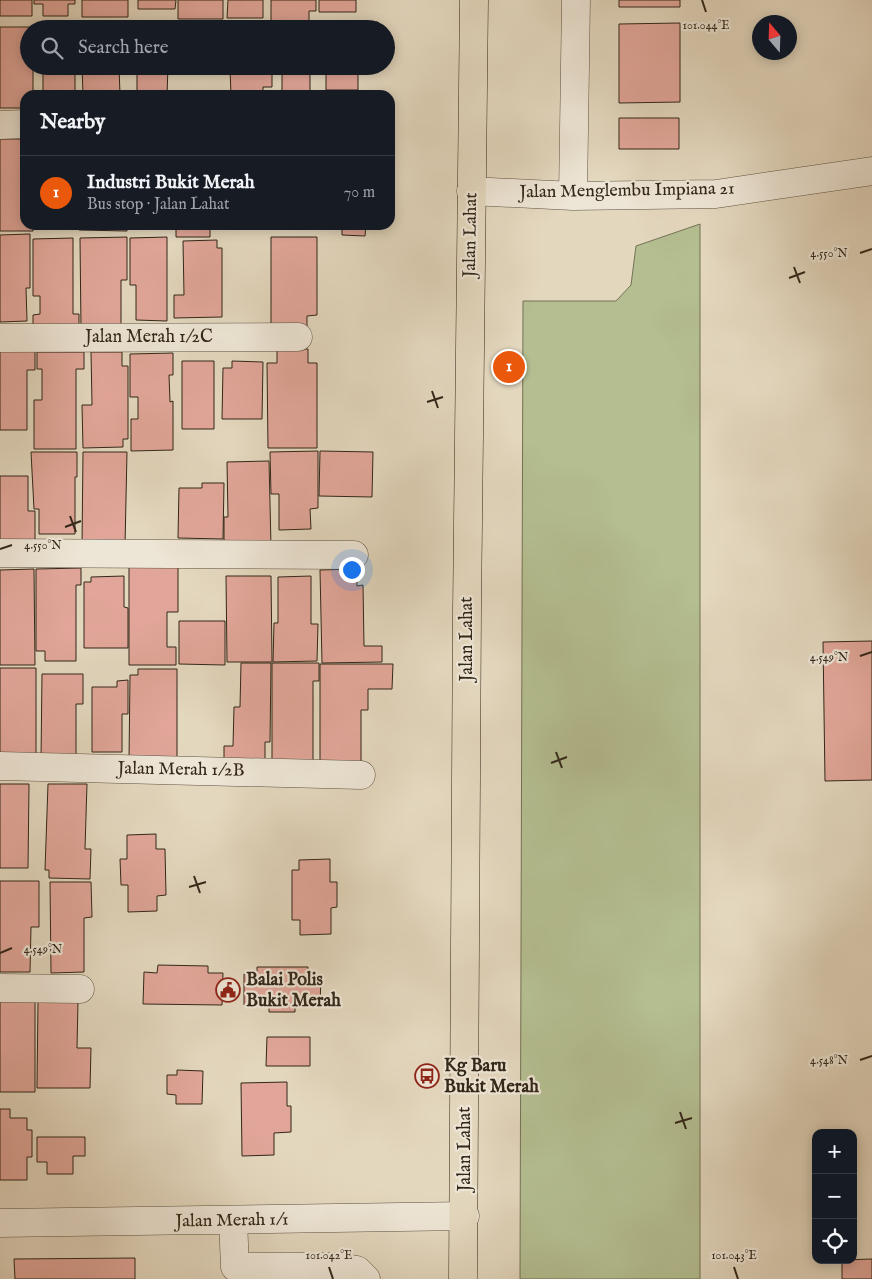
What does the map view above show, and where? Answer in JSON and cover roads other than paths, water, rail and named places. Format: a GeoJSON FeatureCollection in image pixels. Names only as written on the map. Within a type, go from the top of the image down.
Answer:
{"type":"FeatureCollection","features":[{"type":"Feature","properties":{"kind":"main road","name":"Jalan Lahat"},"geometry":{"type":"LineString","coordinates":[[463,1279],[474,0]]}},
{"type":"Feature","properties":{"kind":"street"},"geometry":{"type":"LineString","coordinates":[[573,196],[576,0]]}},
{"type":"Feature","properties":{"kind":"street"},"geometry":{"type":"LineString","coordinates":[[0,124],[20,124]]}},
{"type":"Feature","properties":{"kind":"street","name":"Jalan Menglembu Impiana 21"},"geometry":{"type":"LineString","coordinates":[[471,190],[573,196],[716,194],[872,171]]}},
{"type":"Feature","properties":{"kind":"street","name":"Jalan Merah 1/2C"},"geometry":{"type":"LineString","coordinates":[[0,338],[298,337]]}},
{"type":"Feature","properties":{"kind":"street"},"geometry":{"type":"LineString","coordinates":[[0,553],[354,555]]}},
{"type":"Feature","properties":{"kind":"street","name":"Jalan Merah 1/2B"},"geometry":{"type":"LineString","coordinates":[[0,766],[361,775]]}},
{"type":"Feature","properties":{"kind":"street"},"geometry":{"type":"LineString","coordinates":[[0,988],[80,989]]}},
{"type":"Feature","properties":{"kind":"street","name":"Jalan Merah 1/1"},"geometry":{"type":"LineString","coordinates":[[0,1223],[233,1221],[465,1216]]}},
{"type":"Feature","properties":{"kind":"street"},"geometry":{"type":"LineString","coordinates":[[233,1221],[236,1267],[338,1267],[357,1270],[366,1279]]}},
{"type":"Feature","properties":{"kind":"place","name":"Industri Bukit Merah"},"geometry":{"type":"Point","coordinates":[509,367]}},
{"type":"Feature","properties":{"kind":"place","name":"Balai Polis Bukit Merah"},"geometry":{"type":"Point","coordinates":[228,990]}},
{"type":"Feature","properties":{"kind":"place","name":"Kg Baru Bukit Merah"},"geometry":{"type":"Point","coordinates":[427,1076]}}]}
